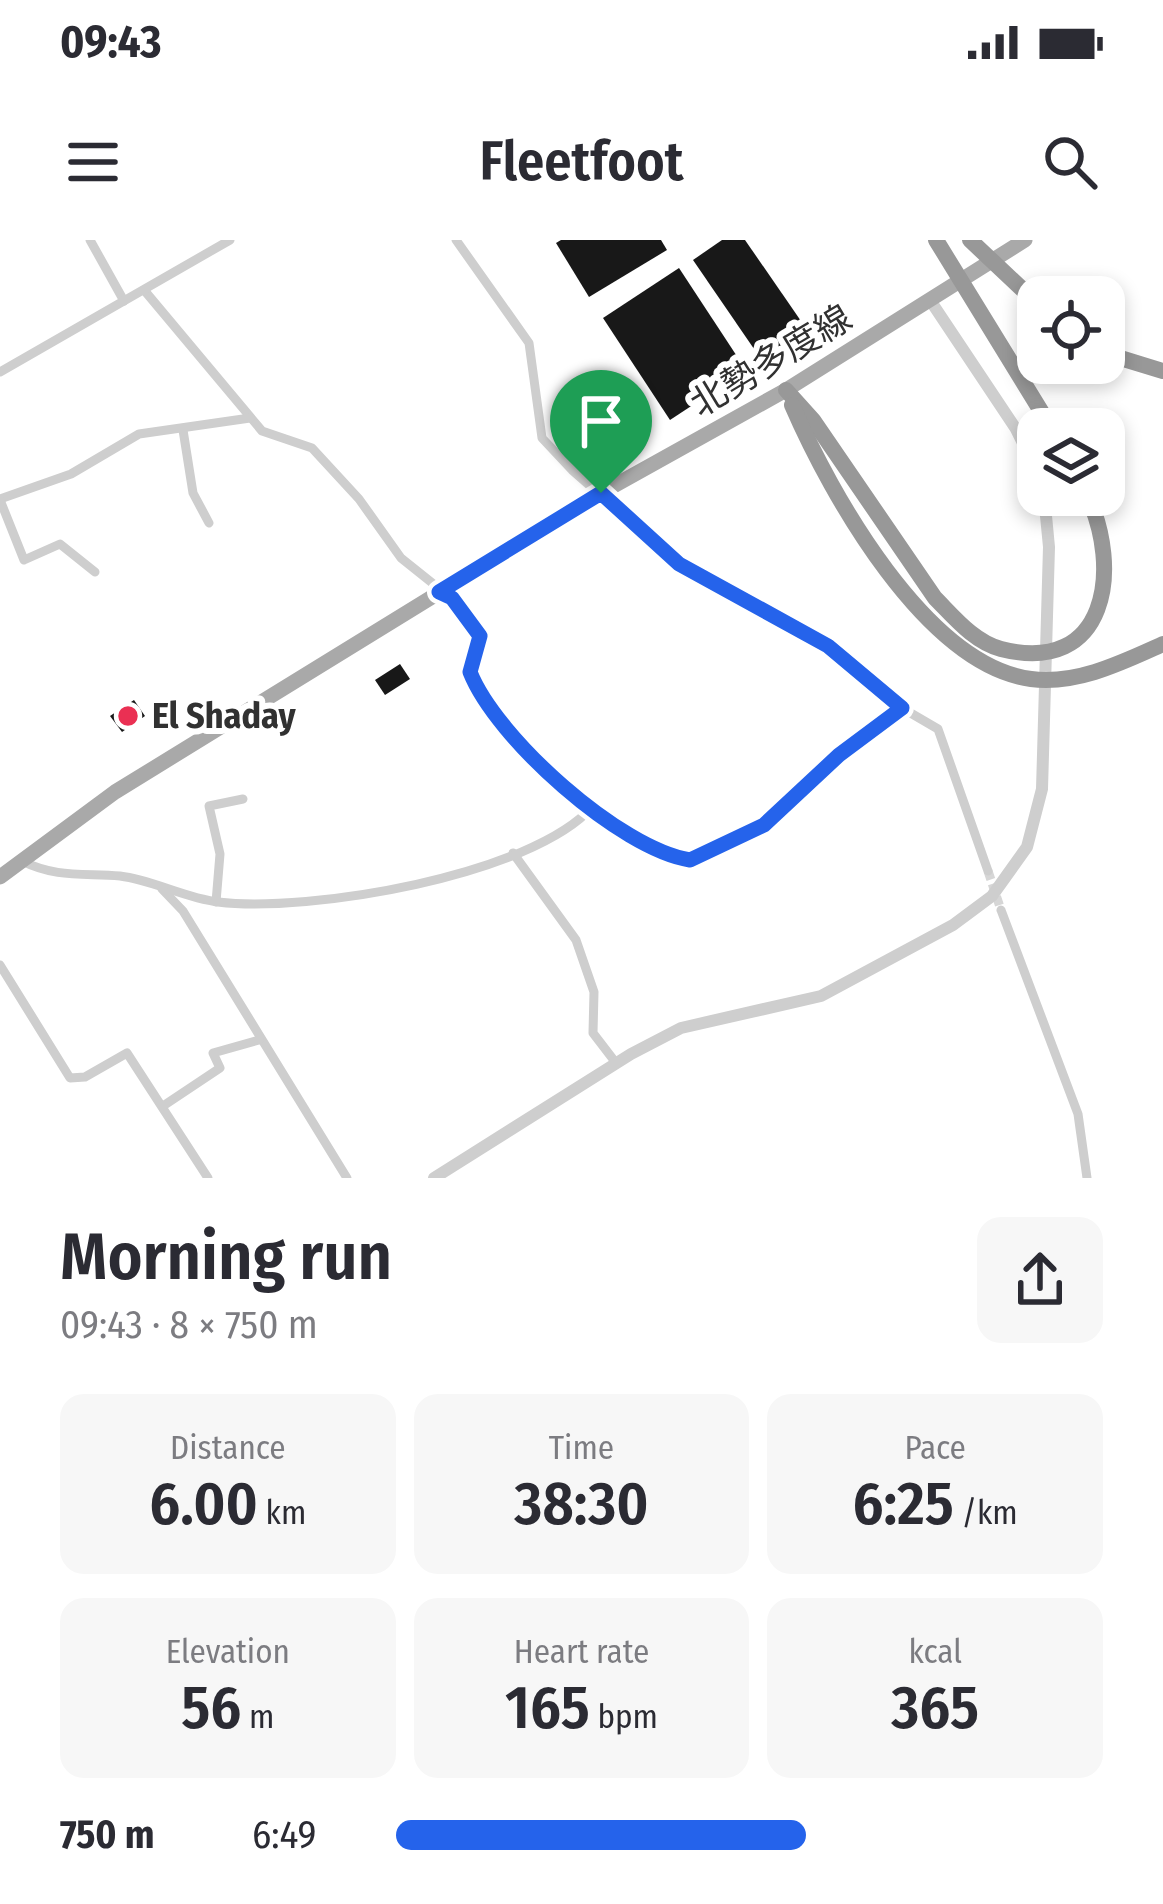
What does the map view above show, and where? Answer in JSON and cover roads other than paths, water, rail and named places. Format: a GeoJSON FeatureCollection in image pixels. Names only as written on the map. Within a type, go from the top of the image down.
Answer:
{"type":"FeatureCollection","features":[{"type":"Feature","properties":{"kind":"highway"},"geometry":{"type":"LineString","coordinates":[[970,240],[1017,284]]}},
{"type":"Feature","properties":{"kind":"highway"},"geometry":{"type":"LineString","coordinates":[[942,246],[1039,408]]}},
{"type":"Feature","properties":{"kind":"highway"},"geometry":{"type":"LineString","coordinates":[[1125,359],[1163,371]]}},
{"type":"Feature","properties":{"kind":"highway"},"geometry":{"type":"LineString","coordinates":[[786,390],[813,420],[935,598],[961,624],[1001,649],[1030,651],[1067,642],[1100,607],[1107,559],[1094,516]]}},
{"type":"Feature","properties":{"kind":"highway"},"geometry":{"type":"LineString","coordinates":[[786,390],[856,520],[925,617],[966,656],[1009,675],[1059,680],[1111,667],[1163,644]]}},
{"type":"Feature","properties":{"kind":"main road","name":"北勢多度線"},"geometry":{"type":"LineString","coordinates":[[0,877],[115,792],[601,493],[786,390],[1025,240]]}},
{"type":"Feature","properties":{"kind":"street"},"geometry":{"type":"LineString","coordinates":[[90,240],[124,301]]}},
{"type":"Feature","properties":{"kind":"street"},"geometry":{"type":"LineString","coordinates":[[0,372],[230,240]]}},
{"type":"Feature","properties":{"kind":"street"},"geometry":{"type":"LineString","coordinates":[[456,240],[529,343],[542,439],[679,564],[828,646],[902,708],[938,728],[988,871]]}},
{"type":"Feature","properties":{"kind":"street"},"geometry":{"type":"LineString","coordinates":[[144,290],[250,418],[281,442],[312,448],[359,499],[401,558],[452,598],[480,636],[470,661],[476,686],[521,748],[613,825],[656,849],[690,860],[764,825],[839,755],[902,708]]}},
{"type":"Feature","properties":{"kind":"street"},"geometry":{"type":"LineString","coordinates":[[930,300],[1017,431]]}},
{"type":"Feature","properties":{"kind":"street"},"geometry":{"type":"LineString","coordinates":[[95,572],[60,544],[24,560],[0,499],[71,474],[139,434],[250,418]]}},
{"type":"Feature","properties":{"kind":"street"},"geometry":{"type":"LineString","coordinates":[[183,430],[193,493],[209,523]]}},
{"type":"Feature","properties":{"kind":"street"},"geometry":{"type":"LineString","coordinates":[[434,1178],[681,1028],[821,996],[974,911],[1012,872],[1038,817],[1045,705],[1044,516]]}},
{"type":"Feature","properties":{"kind":"street"},"geometry":{"type":"LineString","coordinates":[[215,902],[220,854],[208,806],[243,799]]}},
{"type":"Feature","properties":{"kind":"street"},"geometry":{"type":"LineString","coordinates":[[22,860],[50,874],[125,876],[215,902],[290,901],[400,887],[482,869],[561,833],[593,806]]}},
{"type":"Feature","properties":{"kind":"street"},"geometry":{"type":"LineString","coordinates":[[513,853],[576,940],[595,992],[593,1033],[616,1064]]}},
{"type":"Feature","properties":{"kind":"street"},"geometry":{"type":"LineString","coordinates":[[162,889],[182,911],[347,1178]]}},
{"type":"Feature","properties":{"kind":"street"},"geometry":{"type":"LineString","coordinates":[[1001,910],[1078,1114],[1087,1178]]}},
{"type":"Feature","properties":{"kind":"street"},"geometry":{"type":"LineString","coordinates":[[0,965],[70,1078],[85,1077],[127,1053],[208,1178]]}},
{"type":"Feature","properties":{"kind":"street"},"geometry":{"type":"LineString","coordinates":[[163,1106],[220,1068],[213,1054],[259,1040]]}},
{"type":"Feature","properties":{"kind":"tunnel"},"geometry":{"type":"LineString","coordinates":[[988,871],[1001,910]]}},
{"type":"Feature","properties":{"kind":"place","name":"El Shaday"},"geometry":{"type":"Point","coordinates":[128,716]}}]}
